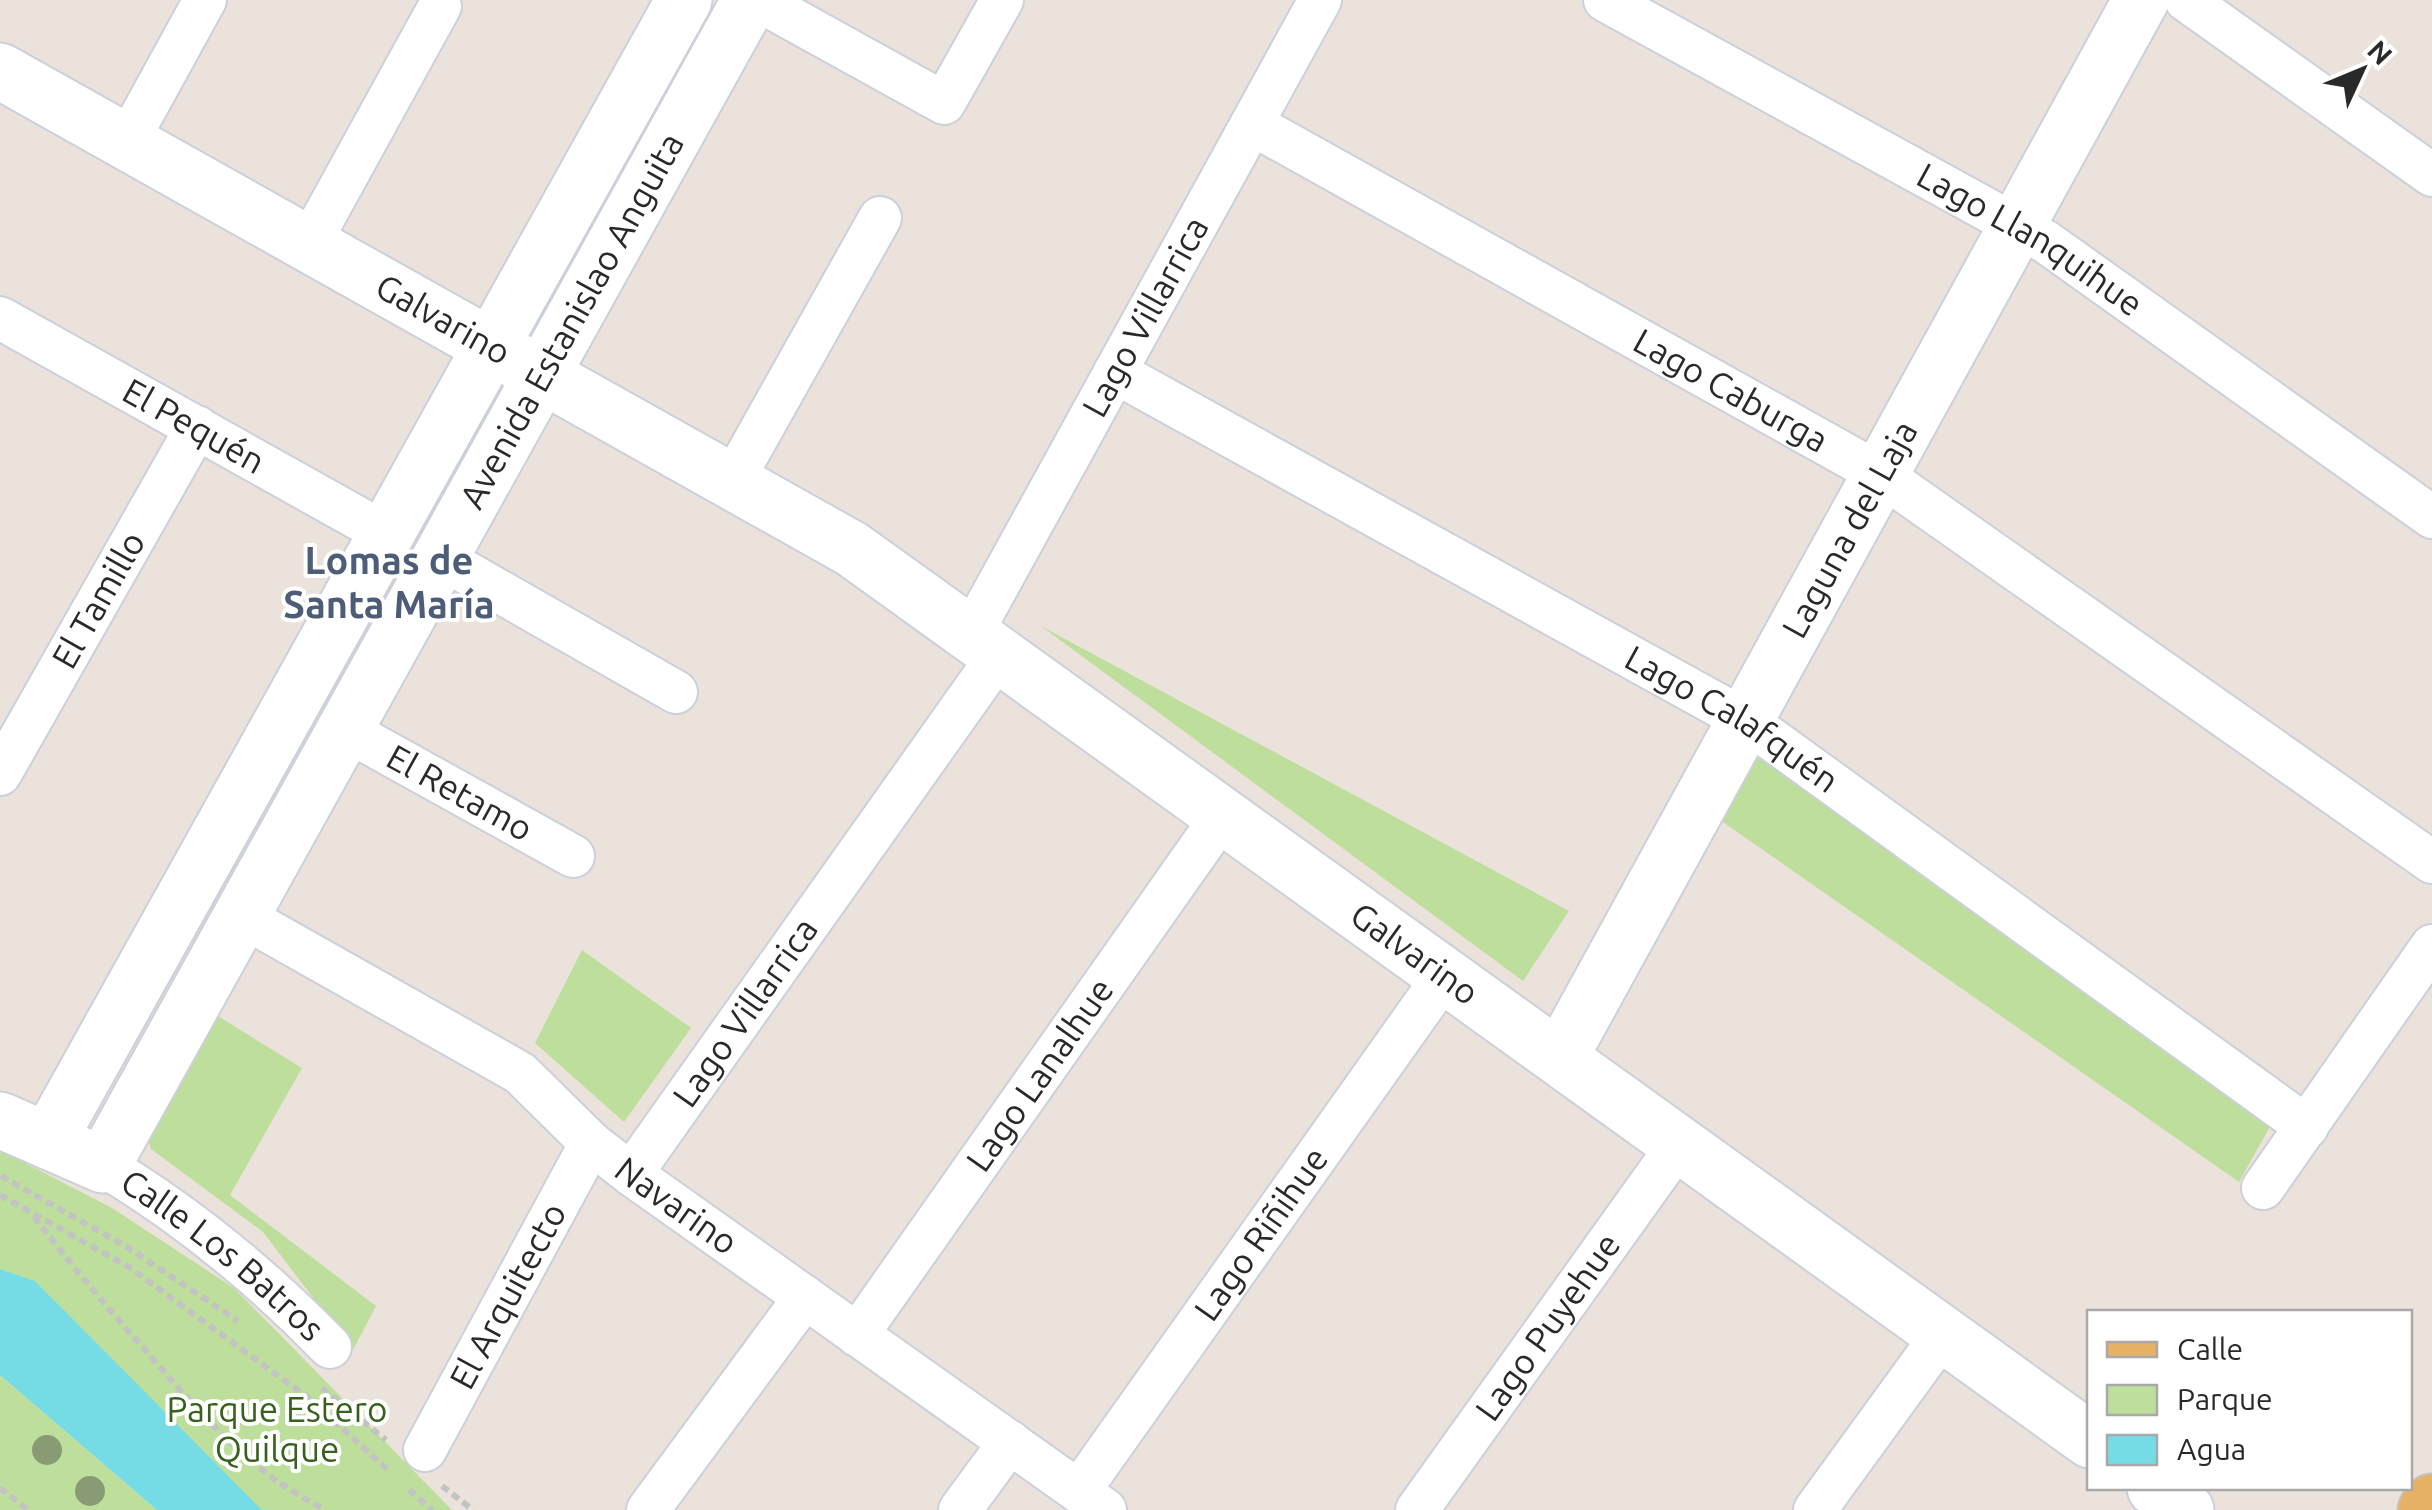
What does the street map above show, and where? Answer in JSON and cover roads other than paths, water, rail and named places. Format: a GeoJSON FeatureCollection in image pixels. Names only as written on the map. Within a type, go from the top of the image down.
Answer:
{"type":"FeatureCollection","features":[{"type":"Feature","properties":{"kind":"main road"},"geometry":{"type":"LineString","coordinates":[[2426,1510],[2432,1502]]}},
{"type":"Feature","properties":{"kind":"street"},"geometry":{"type":"LineString","coordinates":[[127,142],[205,0]]}},
{"type":"Feature","properties":{"kind":"street","name":"Avenida Estanislao Anguita"},"geometry":{"type":"LineString","coordinates":[[24,1130],[388,535],[684,0]]}},
{"type":"Feature","properties":{"kind":"street","name":"Avenida Estanislao Anguita"},"geometry":{"type":"LineString","coordinates":[[102,1165],[750,0]]}},
{"type":"Feature","properties":{"kind":"street"},"geometry":{"type":"LineString","coordinates":[[758,0],[944,104],[1002,0]]}},
{"type":"Feature","properties":{"kind":"street","name":"Lago Villarrica"},"geometry":{"type":"LineString","coordinates":[[631,1174],[985,645],[1116,372],[1320,0]]}},
{"type":"Feature","properties":{"kind":"street","name":"Lago Llanquihue"},"geometry":{"type":"LineString","coordinates":[[1604,0],[2046,242],[2432,517]]}},
{"type":"Feature","properties":{"kind":"street","name":"Laguna del Laja"},"geometry":{"type":"LineString","coordinates":[[1560,1056],[2141,0]]}},
{"type":"Feature","properties":{"kind":"street"},"geometry":{"type":"LineString","coordinates":[[2186,0],[2432,175]]}},
{"type":"Feature","properties":{"kind":"street"},"geometry":{"type":"LineString","coordinates":[[308,244],[440,6]]}},
{"type":"Feature","properties":{"kind":"street","name":"Galvarino"},"geometry":{"type":"LineString","coordinates":[[0,71],[852,550],[2087,1438]]}},
{"type":"Feature","properties":{"kind":"street","name":"Lago Caburga"},"geometry":{"type":"LineString","coordinates":[[1252,124],[1880,474],[2432,862]]}},
{"type":"Feature","properties":{"kind":"street"},"geometry":{"type":"LineString","coordinates":[[733,480],[880,218]]}},
{"type":"Feature","properties":{"kind":"street","name":"El Pequén"},"geometry":{"type":"LineString","coordinates":[[4,330],[197,427],[388,535]]}},
{"type":"Feature","properties":{"kind":"street","name":"Lago Calafquén"},"geometry":{"type":"LineString","coordinates":[[1116,372],[1745,720],[2307,1127]]}},
{"type":"Feature","properties":{"kind":"street","name":"El Tamillo"},"geometry":{"type":"LineString","coordinates":[[0,774],[197,427]]}},
{"type":"Feature","properties":{"kind":"street"},"geometry":{"type":"LineString","coordinates":[[441,558],[676,692]]}},
{"type":"Feature","properties":{"kind":"street","name":"El Retamo"},"geometry":{"type":"LineString","coordinates":[[346,730],[572,856]]}},
{"type":"Feature","properties":{"kind":"street","name":"Lago Lanalhue"},"geometry":{"type":"LineString","coordinates":[[857,1335],[1222,815]]}},
{"type":"Feature","properties":{"kind":"street","name":"Navarino"},"geometry":{"type":"LineString","coordinates":[[242,916],[520,1073],[592,1143],[631,1174],[1092,1501]]}},
{"type":"Feature","properties":{"kind":"street"},"geometry":{"type":"LineString","coordinates":[[2262,1188],[2432,946]]}},
{"type":"Feature","properties":{"kind":"street","name":"Lago Riñihue"},"geometry":{"type":"LineString","coordinates":[[1092,1501],[1444,976]]}},
{"type":"Feature","properties":{"kind":"street","name":"Calle Los Batros"},"geometry":{"type":"LineString","coordinates":[[24,1130],[102,1165],[212,1237],[277,1292],[326,1367]]}},
{"type":"Feature","properties":{"kind":"street","name":"El Arquitecto"},"geometry":{"type":"LineString","coordinates":[[415,1457],[592,1143]]}},
{"type":"Feature","properties":{"kind":"street","name":"Lago Puyehue"},"geometry":{"type":"LineString","coordinates":[[1417,1510],[1679,1144]]}},
{"type":"Feature","properties":{"kind":"street"},"geometry":{"type":"LineString","coordinates":[[648,1510],[805,1297]]}},
{"type":"Feature","properties":{"kind":"street"},"geometry":{"type":"LineString","coordinates":[[1815,1510],[1943,1334]]}},
{"type":"Feature","properties":{"kind":"street"},"geometry":{"type":"LineString","coordinates":[[960,1510],[1010,1442]]}},
{"type":"Feature","properties":{"kind":"water"},"geometry":{"type":"Polygon","coordinates":[[[0,1269],[35,1281],[262,1510],[157,1510],[0,1375],[0,1269]]]}},
{"type":"Feature","properties":{"kind":"district","name":"Lomas de Santa María"},"geometry":{"type":"Point","coordinates":[389,583]}},
{"type":"Feature","properties":{"kind":"park label","name":"Parque Estero Quilque"},"geometry":{"type":"Point","coordinates":[277,1430]}}]}
